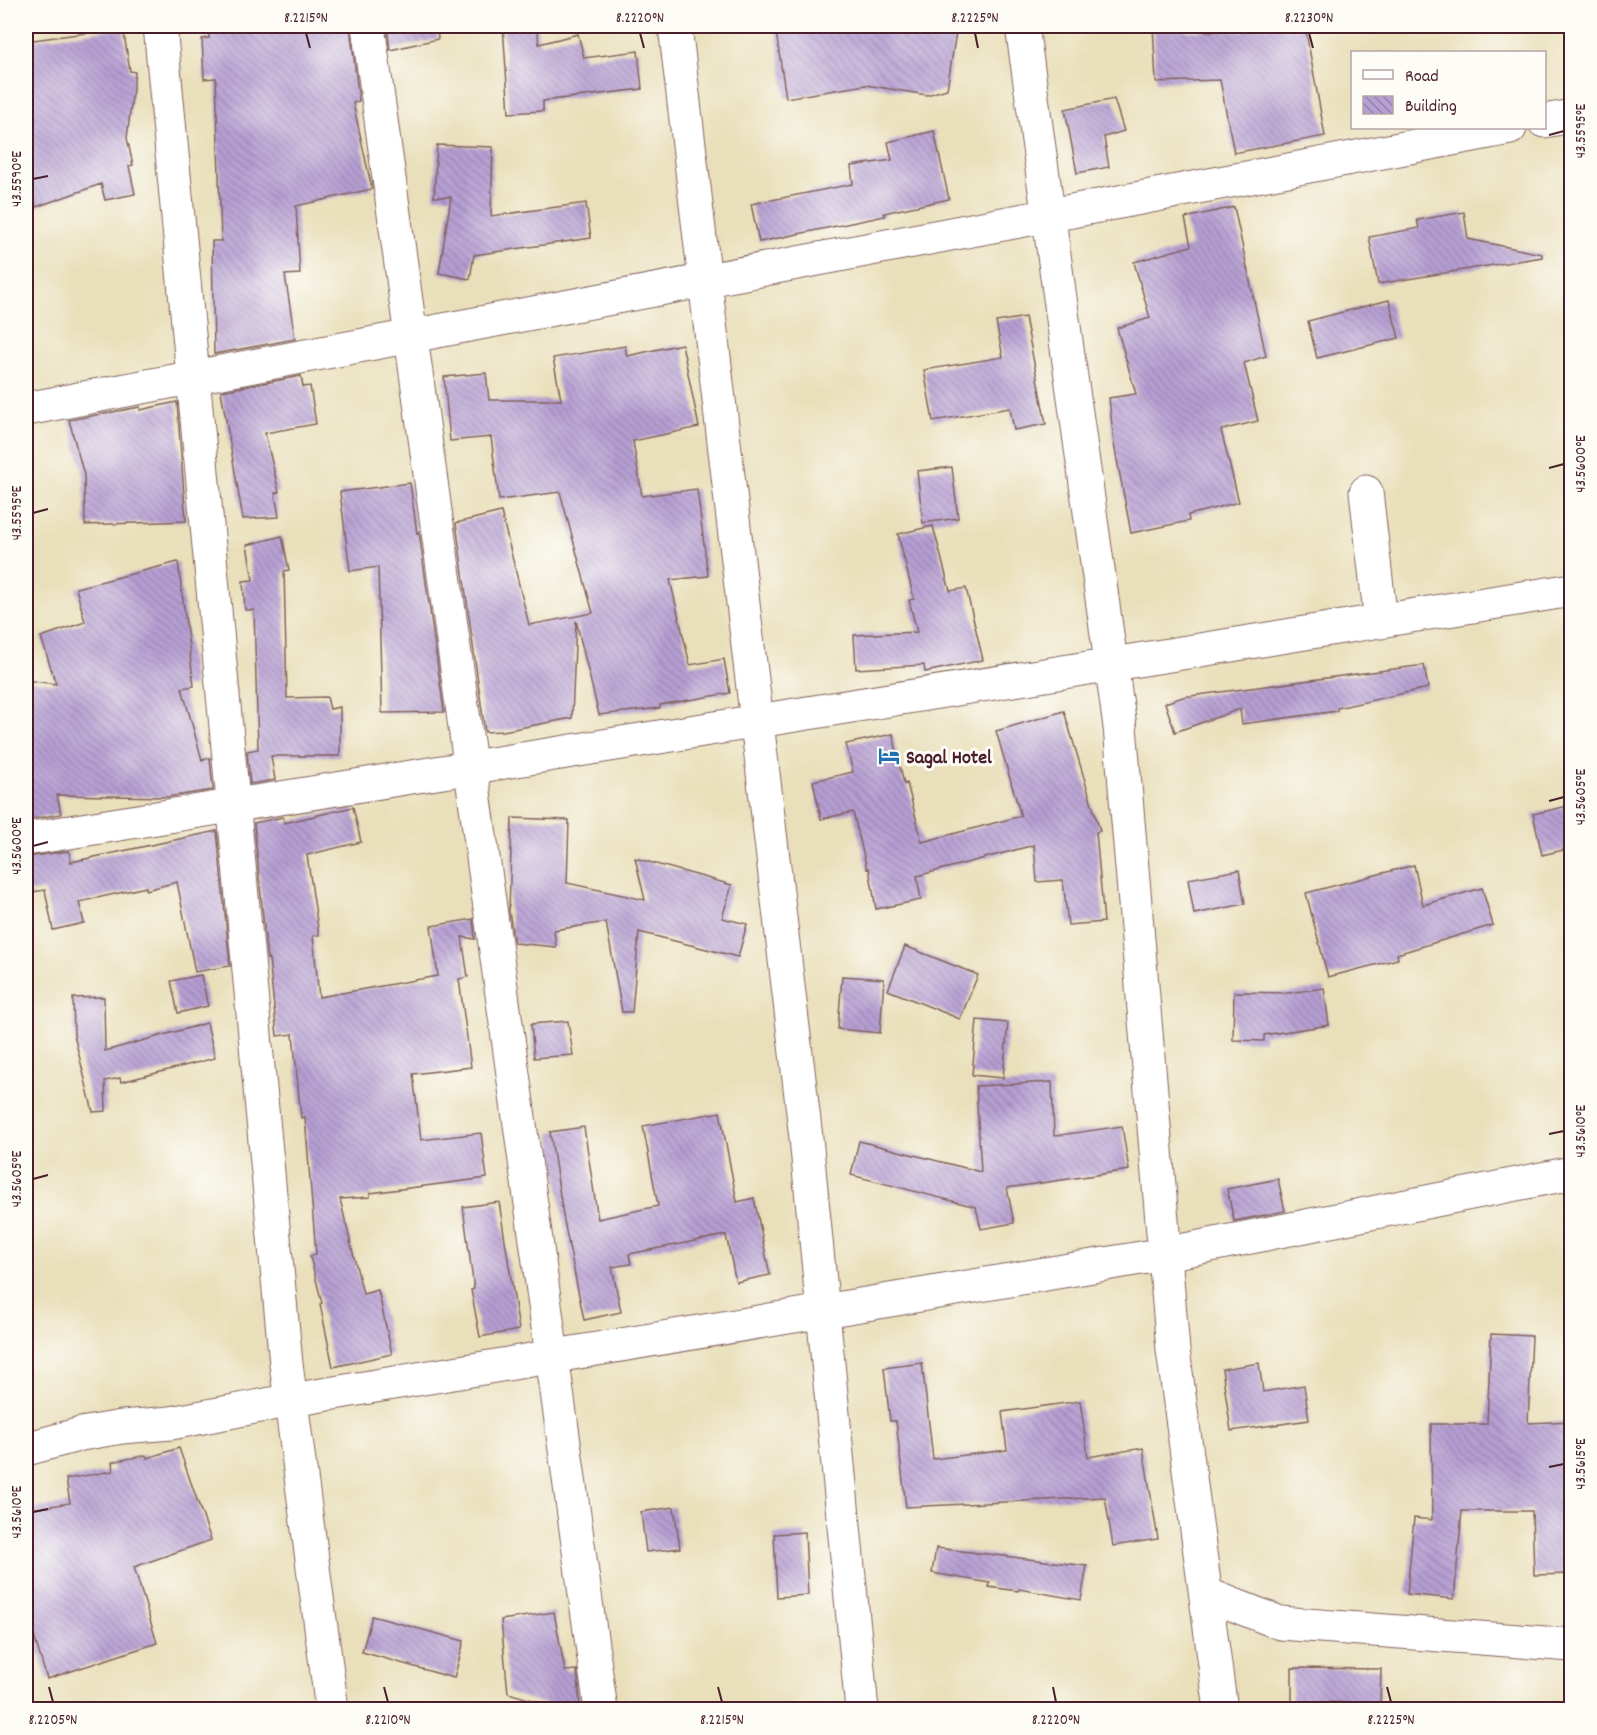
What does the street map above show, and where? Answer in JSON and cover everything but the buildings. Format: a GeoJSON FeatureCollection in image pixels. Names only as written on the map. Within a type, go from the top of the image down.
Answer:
{"type":"FeatureCollection","features":[{"type":"Feature","properties":{"kind":"street"},"geometry":{"type":"LineString","coordinates":[[160,26],[285,1352],[332,1710]]}},
{"type":"Feature","properties":{"kind":"street"},"geometry":{"type":"LineString","coordinates":[[368,26],[601,1710]]}},
{"type":"Feature","properties":{"kind":"street"},"geometry":{"type":"LineString","coordinates":[[675,26],[806,1138],[862,1710]]}},
{"type":"Feature","properties":{"kind":"street"},"geometry":{"type":"LineString","coordinates":[[1022,26],[1120,727],[1173,1350],[1221,1710]]}},
{"type":"Feature","properties":{"kind":"street"},"geometry":{"type":"LineString","coordinates":[[1546,121],[1572,116]]}},
{"type":"Feature","properties":{"kind":"street"},"geometry":{"type":"LineString","coordinates":[[26,409],[1505,129]]}},
{"type":"Feature","properties":{"kind":"street"},"geometry":{"type":"LineString","coordinates":[[1366,492],[1381,622]]}},
{"type":"Feature","properties":{"kind":"street"},"geometry":{"type":"LineString","coordinates":[[26,839],[1572,590]]}},
{"type":"Feature","properties":{"kind":"street"},"geometry":{"type":"LineString","coordinates":[[26,1449],[81,1434],[122,1427],[171,1423],[292,1400],[1165,1254],[1572,1173]]}},
{"type":"Feature","properties":{"kind":"street"},"geometry":{"type":"LineString","coordinates":[[1206,1594],[1280,1623],[1572,1646]]}},
{"type":"Feature","properties":{"kind":"place","name":"Sagal Hotel"},"geometry":{"type":"Point","coordinates":[889,756]}}]}
